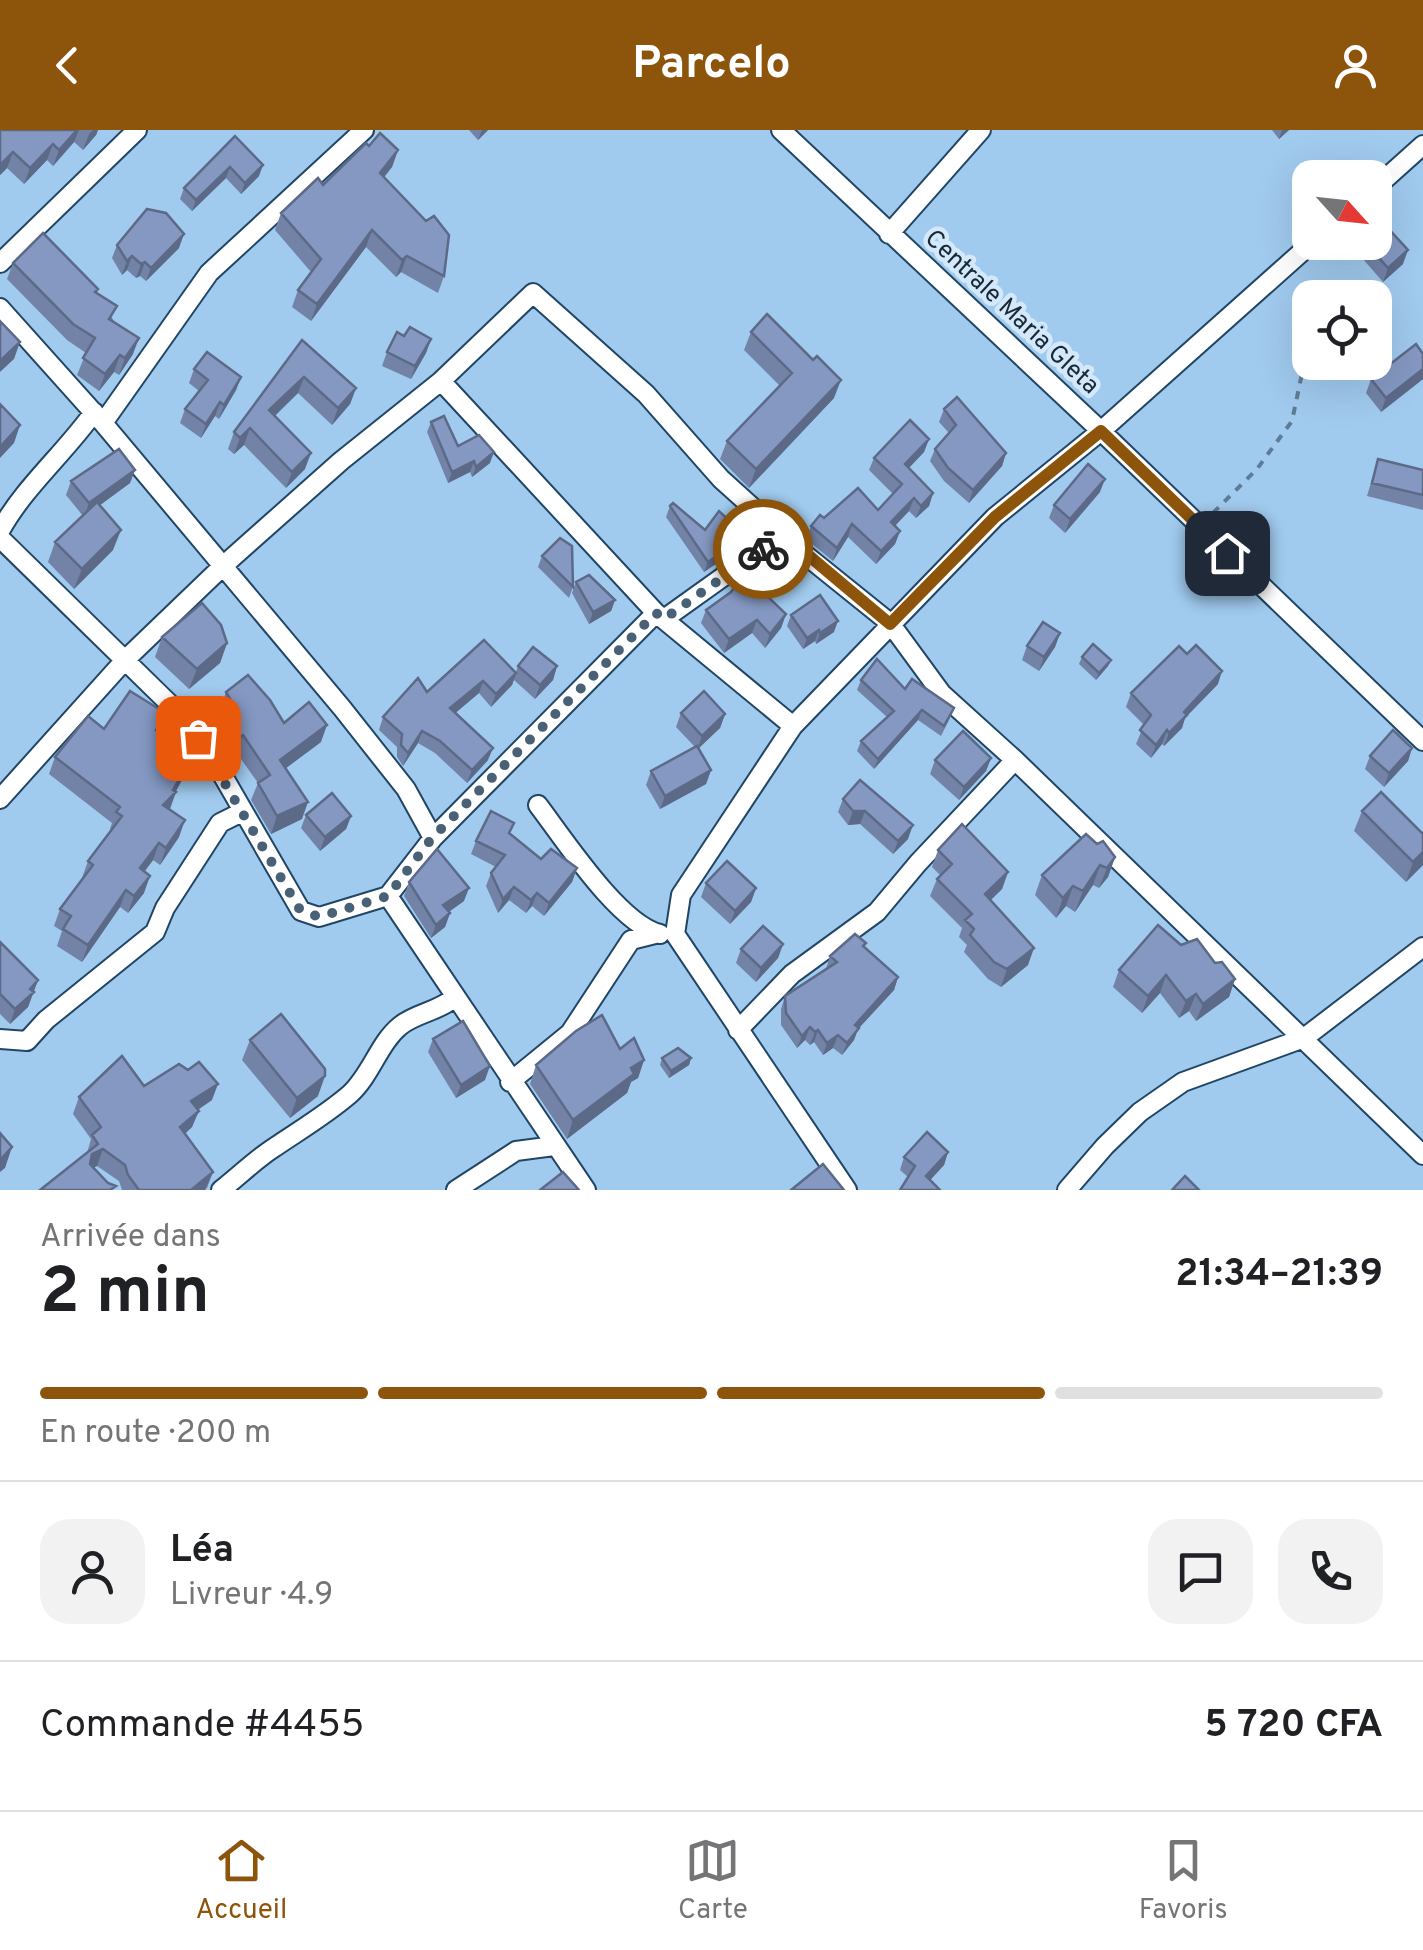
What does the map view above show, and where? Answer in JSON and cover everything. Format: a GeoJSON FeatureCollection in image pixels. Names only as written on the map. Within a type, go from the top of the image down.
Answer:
{"type":"FeatureCollection","features":[{"type":"Feature","properties":{"kind":"street"},"geometry":{"type":"LineString","coordinates":[[0,262],[137,130]]}},
{"type":"Feature","properties":{"kind":"street"},"geometry":{"type":"LineString","coordinates":[[364,130],[209,273],[98,418],[12,509],[0,534],[184,718],[212,758],[300,910],[319,917],[388,896],[432,838],[660,616],[783,534]]}},
{"type":"Feature","properties":{"kind":"street"},"geometry":{"type":"LineString","coordinates":[[889,234],[981,130]]}},
{"type":"Feature","properties":{"kind":"street"},"geometry":{"type":"LineString","coordinates":[[1392,172],[1423,143],[1413,130]]}},
{"type":"Feature","properties":{"kind":"street","name":"Centrale Maria Gleta"},"geometry":{"type":"LineString","coordinates":[[784,131],[1423,741]]}},
{"type":"Feature","properties":{"kind":"street"},"geometry":{"type":"LineString","coordinates":[[847,1190],[675,934],[682,895],[793,726],[890,624],[995,517],[1101,431],[1293,260]]}},
{"type":"Feature","properties":{"kind":"street"},"geometry":{"type":"LineString","coordinates":[[0,799],[125,660],[224,565],[342,461],[441,382],[534,293],[646,394],[721,478],[890,624],[942,694],[1016,760],[1423,1155]]}},
{"type":"Feature","properties":{"kind":"street"},"geometry":{"type":"LineString","coordinates":[[0,308],[224,565],[406,789],[432,838]]}},
{"type":"Feature","properties":{"kind":"street"},"geometry":{"type":"LineString","coordinates":[[441,382],[660,616],[793,726]]}},
{"type":"Feature","properties":{"kind":"street"},"geometry":{"type":"LineString","coordinates":[[738,1030],[792,974],[877,912],[1016,760]]}},
{"type":"Feature","properties":{"kind":"street"},"geometry":{"type":"LineString","coordinates":[[538,805],[599,884],[635,922],[655,934]]}},
{"type":"Feature","properties":{"kind":"street"},"geometry":{"type":"LineString","coordinates":[[0,1039],[26,1041],[46,1020],[154,932],[165,908],[220,823],[242,812]]}},
{"type":"Feature","properties":{"kind":"street"},"geometry":{"type":"LineString","coordinates":[[388,896],[586,1190]]}},
{"type":"Feature","properties":{"kind":"street"},"geometry":{"type":"LineString","coordinates":[[510,1082],[570,1033],[630,940],[675,934]]}},
{"type":"Feature","properties":{"kind":"street"},"geometry":{"type":"LineString","coordinates":[[1067,1190],[1104,1146],[1140,1112],[1183,1082],[1304,1038],[1423,948]]}},
{"type":"Feature","properties":{"kind":"street"},"geometry":{"type":"LineString","coordinates":[[221,1190],[349,1094],[364,1080],[398,1027],[439,1010],[454,998]]}},
{"type":"Feature","properties":{"kind":"street"},"geometry":{"type":"LineString","coordinates":[[456,1190],[516,1151],[554,1146]]}},
{"type":"Feature","properties":{"kind":"path"},"geometry":{"type":"LineString","coordinates":[[1199,526],[1257,469],[1292,421],[1301,380]]}},
{"type":"Feature","properties":{"kind":"building"},"geometry":{"type":"Polygon","coordinates":[[[0,130],[77,130],[59,150],[53,144],[30,168],[13,152],[0,165],[0,130]]]}},
{"type":"Feature","properties":{"kind":"building"},"geometry":{"type":"Polygon","coordinates":[[[380,133],[398,150],[380,173],[426,221],[434,216],[449,235],[444,276],[407,256],[402,260],[372,230],[317,304],[298,290],[321,259],[281,213],[318,178],[323,185],[380,133]]]}},
{"type":"Feature","properties":{"kind":"building"},"geometry":{"type":"Polygon","coordinates":[[[235,136],[263,165],[245,183],[230,167],[196,200],[184,188],[235,136]]]}},
{"type":"Feature","properties":{"kind":"building"},"geometry":{"type":"Polygon","coordinates":[[[147,209],[166,213],[184,234],[151,268],[132,256],[127,261],[117,245],[147,209]]]}},
{"type":"Feature","properties":{"kind":"building"},"geometry":{"type":"Polygon","coordinates":[[[43,233],[98,289],[95,292],[117,306],[109,319],[139,338],[125,358],[120,355],[105,374],[83,358],[95,338],[73,324],[13,263],[43,233]]]}},
{"type":"Feature","properties":{"kind":"building"},"geometry":{"type":"Polygon","coordinates":[[[1392,233],[1408,250],[1388,268],[1381,260],[1392,260],[1392,233]]]}},
{"type":"Feature","properties":{"kind":"building"},"geometry":{"type":"Polygon","coordinates":[[[767,314],[813,360],[817,356],[841,380],[756,469],[727,441],[792,373],[751,332],[767,314]]]}},
{"type":"Feature","properties":{"kind":"building"},"geometry":{"type":"Polygon","coordinates":[[[0,321],[20,342],[0,361],[0,321]]]}},
{"type":"Feature","properties":{"kind":"building"},"geometry":{"type":"Polygon","coordinates":[[[410,327],[431,339],[415,366],[387,352],[397,332],[404,336],[410,327]]]}},
{"type":"Feature","properties":{"kind":"building"},"geometry":{"type":"Polygon","coordinates":[[[302,340],[356,388],[338,408],[304,377],[269,410],[311,453],[292,472],[250,428],[240,438],[234,432],[302,340]]]}},
{"type":"Feature","properties":{"kind":"building"},"geometry":{"type":"Polygon","coordinates":[[[1416,344],[1423,354],[1423,369],[1386,398],[1372,380],[1392,380],[1392,363],[1416,344]]]}},
{"type":"Feature","properties":{"kind":"building"},"geometry":{"type":"Polygon","coordinates":[[[207,352],[241,377],[224,405],[220,402],[206,424],[185,409],[208,380],[194,369],[207,352]]]}},
{"type":"Feature","properties":{"kind":"building"},"geometry":{"type":"Polygon","coordinates":[[[957,397],[1006,453],[973,490],[948,468],[935,449],[956,425],[944,409],[957,397]]]}},
{"type":"Feature","properties":{"kind":"building"},"geometry":{"type":"Polygon","coordinates":[[[0,404],[20,425],[0,447],[0,404]]]}},
{"type":"Feature","properties":{"kind":"building"},"geometry":{"type":"Polygon","coordinates":[[[444,416],[458,446],[479,435],[494,452],[476,467],[474,461],[452,472],[431,422],[444,416]]]}},
{"type":"Feature","properties":{"kind":"building"},"geometry":{"type":"Polygon","coordinates":[[[910,420],[929,439],[905,464],[933,493],[921,506],[914,498],[891,522],[900,531],[881,551],[852,524],[837,548],[811,526],[858,488],[878,510],[902,484],[874,458],[910,420]]]}},
{"type":"Feature","properties":{"kind":"building"},"geometry":{"type":"Polygon","coordinates":[[[119,449],[135,470],[89,503],[71,481],[119,449]]]}},
{"type":"Feature","properties":{"kind":"building"},"geometry":{"type":"Polygon","coordinates":[[[1378,459],[1423,470],[1423,495],[1372,483],[1378,459]]]}},
{"type":"Feature","properties":{"kind":"building"},"geometry":{"type":"Polygon","coordinates":[[[1088,464],[1105,479],[1070,519],[1054,505],[1088,464]]]}},
{"type":"Feature","properties":{"kind":"building"},"geometry":{"type":"Polygon","coordinates":[[[97,502],[121,530],[82,569],[55,542],[97,502]]]}},
{"type":"Feature","properties":{"kind":"building"},"geometry":{"type":"Polygon","coordinates":[[[673,503],[705,530],[719,511],[746,536],[708,562],[670,506],[673,503]]]}},
{"type":"Feature","properties":{"kind":"building"},"geometry":{"type":"Polygon","coordinates":[[[560,538],[572,546],[573,587],[542,556],[560,538]]]}},
{"type":"Feature","properties":{"kind":"building"},"geometry":{"type":"Polygon","coordinates":[[[744,574],[786,614],[770,634],[757,620],[729,639],[706,610],[731,592],[744,574]]]}},
{"type":"Feature","properties":{"kind":"building"},"geometry":{"type":"Polygon","coordinates":[[[589,575],[615,600],[593,612],[576,582],[589,575]]]}},
{"type":"Feature","properties":{"kind":"building"},"geometry":{"type":"Polygon","coordinates":[[[820,595],[838,621],[807,638],[791,615],[820,595]]]}},
{"type":"Feature","properties":{"kind":"building"},"geometry":{"type":"Polygon","coordinates":[[[202,603],[221,625],[227,643],[197,669],[162,637],[202,603]]]}},
{"type":"Feature","properties":{"kind":"building"},"geometry":{"type":"Polygon","coordinates":[[[1043,622],[1060,633],[1044,657],[1027,646],[1043,622]]]}},
{"type":"Feature","properties":{"kind":"building"},"geometry":{"type":"Polygon","coordinates":[[[484,640],[516,673],[496,694],[483,681],[450,708],[493,748],[472,770],[440,741],[422,731],[408,753],[401,745],[402,734],[383,717],[418,678],[427,692],[484,640]]]}},
{"type":"Feature","properties":{"kind":"building"},"geometry":{"type":"Polygon","coordinates":[[[1093,644],[1111,660],[1099,673],[1082,657],[1093,644]]]}},
{"type":"Feature","properties":{"kind":"building"},"geometry":{"type":"Polygon","coordinates":[[[1196,645],[1222,671],[1184,712],[1187,715],[1169,733],[1167,730],[1156,745],[1140,730],[1151,715],[1131,693],[1179,646],[1187,654],[1196,645]]]}},
{"type":"Feature","properties":{"kind":"building"},"geometry":{"type":"Polygon","coordinates":[[[533,647],[557,666],[540,685],[518,666],[533,647]]]}},
{"type":"Feature","properties":{"kind":"building"},"geometry":{"type":"Polygon","coordinates":[[[877,659],[905,689],[912,679],[954,708],[944,726],[922,710],[878,759],[861,741],[894,711],[861,680],[877,659]]]}},
{"type":"Feature","properties":{"kind":"building"},"geometry":{"type":"Polygon","coordinates":[[[248,675],[284,723],[309,702],[327,725],[280,760],[308,802],[277,816],[258,783],[270,775],[243,735],[237,738],[227,716],[236,709],[226,692],[248,675]]]}},
{"type":"Feature","properties":{"kind":"building"},"geometry":{"type":"Polygon","coordinates":[[[130,691],[167,714],[156,730],[194,752],[173,790],[176,792],[163,805],[185,820],[166,848],[159,843],[140,868],[150,876],[134,896],[126,890],[88,945],[63,929],[71,916],[60,909],[93,865],[88,861],[122,816],[116,812],[120,807],[55,757],[88,716],[104,729],[130,691]]]}},
{"type":"Feature","properties":{"kind":"building"},"geometry":{"type":"Polygon","coordinates":[[[704,691],[725,714],[702,736],[681,713],[704,691]]]}},
{"type":"Feature","properties":{"kind":"building"},"geometry":{"type":"Polygon","coordinates":[[[1393,730],[1412,748],[1389,773],[1370,756],[1393,730]]]}},
{"type":"Feature","properties":{"kind":"building"},"geometry":{"type":"Polygon","coordinates":[[[963,731],[991,758],[964,787],[935,760],[963,731]]]}},
{"type":"Feature","properties":{"kind":"building"},"geometry":{"type":"Polygon","coordinates":[[[697,746],[711,770],[665,796],[651,771],[697,746]]]}},
{"type":"Feature","properties":{"kind":"building"},"geometry":{"type":"Polygon","coordinates":[[[860,780],[913,825],[898,841],[865,811],[853,811],[843,799],[860,780]]]}},
{"type":"Feature","properties":{"kind":"building"},"geometry":{"type":"Polygon","coordinates":[[[1381,792],[1423,834],[1423,852],[1413,862],[1362,811],[1381,792]]]}},
{"type":"Feature","properties":{"kind":"building"},"geometry":{"type":"Polygon","coordinates":[[[332,793],[351,816],[325,837],[306,815],[332,793]]]}},
{"type":"Feature","properties":{"kind":"building"},"geometry":{"type":"Polygon","coordinates":[[[491,811],[514,823],[509,833],[541,859],[551,849],[577,868],[549,903],[537,893],[531,900],[514,887],[503,899],[491,873],[505,855],[476,841],[491,811]]]}},
{"type":"Feature","properties":{"kind":"building"},"geometry":{"type":"Polygon","coordinates":[[[962,824],[1008,872],[985,894],[1034,948],[1007,969],[994,962],[970,935],[974,929],[965,920],[972,914],[937,879],[952,864],[938,850],[962,824]]]}},
{"type":"Feature","properties":{"kind":"building"},"geometry":{"type":"Polygon","coordinates":[[[1086,834],[1097,844],[1103,841],[1115,857],[1107,868],[1100,865],[1083,891],[1073,886],[1063,898],[1042,875],[1086,834]]]}},
{"type":"Feature","properties":{"kind":"building"},"geometry":{"type":"Polygon","coordinates":[[[437,849],[469,888],[443,905],[450,913],[436,925],[409,882],[437,849]]]}},
{"type":"Feature","properties":{"kind":"building"},"geometry":{"type":"Polygon","coordinates":[[[727,861],[756,888],[735,911],[706,883],[727,861]]]}},
{"type":"Feature","properties":{"kind":"building"},"geometry":{"type":"Polygon","coordinates":[[[1158,925],[1181,945],[1197,939],[1215,963],[1222,962],[1235,979],[1203,1004],[1196,994],[1186,1001],[1166,975],[1148,996],[1119,970],[1158,925]]]}},
{"type":"Feature","properties":{"kind":"building"},"geometry":{"type":"Polygon","coordinates":[[[763,926],[783,944],[761,968],[741,949],[763,926]]]}},
{"type":"Feature","properties":{"kind":"building"},"geometry":{"type":"Polygon","coordinates":[[[855,934],[898,977],[855,1025],[859,1028],[847,1043],[838,1035],[827,1043],[818,1030],[810,1027],[802,1036],[786,1013],[785,996],[837,962],[830,956],[855,934]]]}},
{"type":"Feature","properties":{"kind":"building"},"geometry":{"type":"Polygon","coordinates":[[[0,942],[38,980],[30,989],[34,992],[15,1009],[0,994],[0,942]]]}},
{"type":"Feature","properties":{"kind":"building"},"geometry":{"type":"Polygon","coordinates":[[[281,1014],[325,1069],[325,1076],[297,1098],[250,1040],[281,1014]]]}},
{"type":"Feature","properties":{"kind":"building"},"geometry":{"type":"Polygon","coordinates":[[[602,1015],[620,1049],[634,1038],[644,1060],[631,1068],[634,1074],[573,1120],[536,1065],[602,1015]]]}},
{"type":"Feature","properties":{"kind":"building"},"geometry":{"type":"Polygon","coordinates":[[[463,1021],[490,1066],[461,1085],[433,1039],[463,1021]]]}},
{"type":"Feature","properties":{"kind":"building"},"geometry":{"type":"Polygon","coordinates":[[[678,1048],[691,1058],[671,1071],[662,1058],[678,1048]]]}},
{"type":"Feature","properties":{"kind":"building"},"geometry":{"type":"Polygon","coordinates":[[[122,1056],[144,1086],[179,1064],[188,1070],[199,1062],[218,1084],[191,1101],[199,1111],[180,1127],[213,1172],[191,1190],[139,1190],[125,1165],[103,1149],[92,1154],[90,1164],[116,1186],[110,1190],[40,1190],[98,1144],[92,1135],[101,1127],[79,1097],[122,1056]]]}},
{"type":"Feature","properties":{"kind":"building"},"geometry":{"type":"Polygon","coordinates":[[[927,1132],[948,1152],[926,1176],[940,1190],[900,1190],[915,1166],[904,1157],[927,1132]]]}},
{"type":"Feature","properties":{"kind":"building"},"geometry":{"type":"Polygon","coordinates":[[[0,1133],[12,1147],[0,1160],[0,1133]]]}},
{"type":"Feature","properties":{"kind":"building"},"geometry":{"type":"Polygon","coordinates":[[[823,1164],[844,1190],[791,1190],[823,1164]]]}},
{"type":"Feature","properties":{"kind":"building"},"geometry":{"type":"Polygon","coordinates":[[[563,1172],[579,1190],[540,1190],[563,1172]]]}},
{"type":"Feature","properties":{"kind":"building"},"geometry":{"type":"Polygon","coordinates":[[[1185,1176],[1199,1190],[1172,1190],[1185,1176]]]}},
{"type":"Feature","properties":{"kind":"way so far"},"geometry":{"type":"LineString","coordinates":[[198,738],[300,910],[319,917],[388,896],[432,838],[656,613],[664,619],[763,549]]}},
{"type":"Feature","properties":{"kind":"route"},"geometry":{"type":"LineString","coordinates":[[763,549],[783,534],[890,624],[995,517],[1101,431],[1227,553]]}}]}
